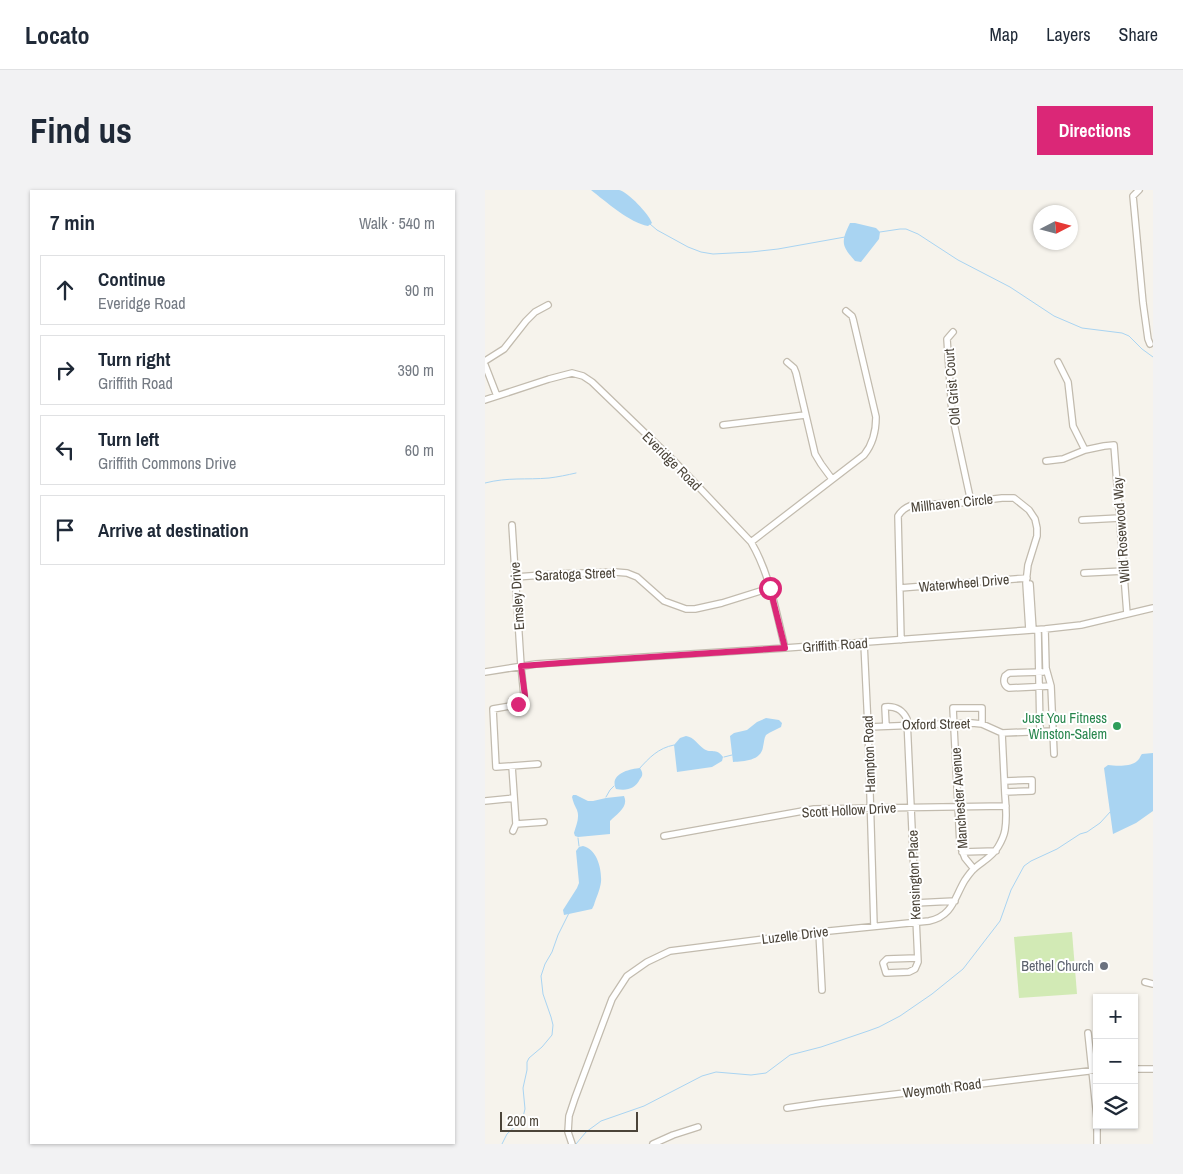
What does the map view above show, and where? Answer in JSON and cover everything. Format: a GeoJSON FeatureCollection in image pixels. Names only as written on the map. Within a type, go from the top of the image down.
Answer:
{"type":"FeatureCollection","features":[{"type":"Feature","properties":{"kind":"street"},"geometry":{"type":"LineString","coordinates":[[1139,190],[1133,196],[1143,303],[1148,338],[1151,344]]}},
{"type":"Feature","properties":{"kind":"street"},"geometry":{"type":"LineString","coordinates":[[485,361],[504,349],[526,321],[535,312],[548,305]]}},
{"type":"Feature","properties":{"kind":"street"},"geometry":{"type":"LineString","coordinates":[[751,542],[858,459],[867,450],[873,439],[876,417],[853,319],[846,311]]}},
{"type":"Feature","properties":{"kind":"street","name":"Old Grist Court"},"geometry":{"type":"LineString","coordinates":[[953,332],[947,338],[951,414],[971,502]]}},
{"type":"Feature","properties":{"kind":"street"},"geometry":{"type":"LineString","coordinates":[[787,362],[794,368],[796,373],[816,458],[832,479]]}},
{"type":"Feature","properties":{"kind":"street"},"geometry":{"type":"LineString","coordinates":[[1046,460],[1063,458],[1085,450],[1073,426],[1068,382],[1058,362]]}},
{"type":"Feature","properties":{"kind":"street"},"geometry":{"type":"LineString","coordinates":[[485,365],[497,396]]}},
{"type":"Feature","properties":{"kind":"street","name":"Everidge Road"},"geometry":{"type":"LineString","coordinates":[[485,400],[573,373],[583,376],[592,382],[675,462],[751,542],[759,554],[766,572],[785,648]]}},
{"type":"Feature","properties":{"kind":"street"},"geometry":{"type":"LineString","coordinates":[[723,425],[805,415]]}},
{"type":"Feature","properties":{"kind":"street","name":"Wild Rosewood Way"},"geometry":{"type":"LineString","coordinates":[[1085,450],[1114,445],[1127,614]]}},
{"type":"Feature","properties":{"kind":"street","name":"Millhaven Circle"},"geometry":{"type":"LineString","coordinates":[[901,640],[898,516],[901,511],[912,505],[1013,498],[1029,510],[1035,519],[1037,528],[1037,536],[1027,566],[1026,583],[1039,672],[1040,731]]}},
{"type":"Feature","properties":{"kind":"street"},"geometry":{"type":"LineString","coordinates":[[1082,520],[1120,518]]}},
{"type":"Feature","properties":{"kind":"street","name":"Emsley Drive"},"geometry":{"type":"LineString","coordinates":[[512,525],[521,666],[525,696],[523,701],[516,705],[493,709],[497,767],[512,766]]}},
{"type":"Feature","properties":{"kind":"street"},"geometry":{"type":"LineString","coordinates":[[1084,573],[1124,571]]}},
{"type":"Feature","properties":{"kind":"street","name":"Saratoga Street"},"geometry":{"type":"LineString","coordinates":[[516,577],[556,574],[627,573],[637,577],[664,601],[695,610],[770,588]]}},
{"type":"Feature","properties":{"kind":"street","name":"Waterwheel Drive"},"geometry":{"type":"LineString","coordinates":[[900,588],[1027,578]]}},
{"type":"Feature","properties":{"kind":"street","name":"Griffith Road"},"geometry":{"type":"LineString","coordinates":[[485,672],[521,666],[1045,629],[1081,625],[1153,608]]}},
{"type":"Feature","properties":{"kind":"street"},"geometry":{"type":"LineString","coordinates":[[1045,629],[1047,672],[1051,686],[1054,754]]}},
{"type":"Feature","properties":{"kind":"street","name":"Hampton Road"},"geometry":{"type":"LineString","coordinates":[[864,643],[874,926]]}},
{"type":"Feature","properties":{"kind":"street"},"geometry":{"type":"LineString","coordinates":[[1047,672],[1007,674],[1004,678],[1005,685],[1009,688],[1051,686]]}},
{"type":"Feature","properties":{"kind":"street"},"geometry":{"type":"LineString","coordinates":[[886,726],[885,707],[895,706],[905,715],[907,725]]}},
{"type":"Feature","properties":{"kind":"street"},"geometry":{"type":"LineString","coordinates":[[953,723],[953,708],[982,708],[982,724]]}},
{"type":"Feature","properties":{"kind":"street","name":"Oxford Street"},"geometry":{"type":"LineString","coordinates":[[868,727],[972,722],[982,724],[1002,733]]}},
{"type":"Feature","properties":{"kind":"street","name":"Manchester Avenue"},"geometry":{"type":"LineString","coordinates":[[953,723],[959,840],[965,858],[974,869]]}},
{"type":"Feature","properties":{"kind":"street","name":"Kensington Place"},"geometry":{"type":"LineString","coordinates":[[907,725],[917,958]]}},
{"type":"Feature","properties":{"kind":"street"},"geometry":{"type":"LineString","coordinates":[[1002,733],[1053,731]]}},
{"type":"Feature","properties":{"kind":"street","name":"Luzelle Drive"},"geometry":{"type":"LineString","coordinates":[[571,1144],[568,1132],[569,1116],[612,999],[627,976],[647,962],[670,952],[819,932],[929,922],[940,918],[950,909],[965,881],[974,869],[996,851],[1006,828],[1002,733]]}},
{"type":"Feature","properties":{"kind":"street"},"geometry":{"type":"LineString","coordinates":[[513,831],[516,824],[512,766],[538,764]]}},
{"type":"Feature","properties":{"kind":"street"},"geometry":{"type":"LineString","coordinates":[[1005,781],[1032,780],[1033,791],[1005,792]]}},
{"type":"Feature","properties":{"kind":"street"},"geometry":{"type":"LineString","coordinates":[[485,800],[515,798]]}},
{"type":"Feature","properties":{"kind":"street","name":"Scott Hollow Drive"},"geometry":{"type":"LineString","coordinates":[[664,836],[814,809],[1006,806]]}},
{"type":"Feature","properties":{"kind":"street"},"geometry":{"type":"LineString","coordinates":[[516,824],[544,822]]}},
{"type":"Feature","properties":{"kind":"street"},"geometry":{"type":"LineString","coordinates":[[962,852],[996,851]]}},
{"type":"Feature","properties":{"kind":"street"},"geometry":{"type":"LineString","coordinates":[[915,903],[955,901]]}},
{"type":"Feature","properties":{"kind":"street"},"geometry":{"type":"LineString","coordinates":[[819,932],[821,990]]}},
{"type":"Feature","properties":{"kind":"street"},"geometry":{"type":"LineString","coordinates":[[917,958],[917,966],[912,971],[886,973],[883,963],[887,959],[917,958]]}},
{"type":"Feature","properties":{"kind":"street"},"geometry":{"type":"LineString","coordinates":[[1145,982],[1153,984]]}},
{"type":"Feature","properties":{"kind":"street"},"geometry":{"type":"LineString","coordinates":[[1088,1032],[1093,1059]]}},
{"type":"Feature","properties":{"kind":"street"},"geometry":{"type":"LineString","coordinates":[[1138,1069],[1153,1069]]}},
{"type":"Feature","properties":{"kind":"street","name":"Weymoth Road"},"geometry":{"type":"LineString","coordinates":[[787,1108],[821,1102],[1093,1070]]}},
{"type":"Feature","properties":{"kind":"street"},"geometry":{"type":"LineString","coordinates":[[653,1144],[698,1127]]}},
{"type":"Feature","properties":{"kind":"street"},"geometry":{"type":"LineString","coordinates":[[1097,1129],[1097,1144]]}},
{"type":"Feature","properties":{"kind":"green space"},"geometry":{"type":"Polygon","coordinates":[[[1072,932],[1077,994],[1019,998],[1014,937],[1072,932]]]}},
{"type":"Feature","properties":{"kind":"water"},"geometry":{"type":"Polygon","coordinates":[[[591,190],[619,190],[623,192],[638,204],[652,223],[648,226],[633,221],[591,190]]]}},
{"type":"Feature","properties":{"kind":"water"},"geometry":{"type":"Polygon","coordinates":[[[850,223],[876,228],[880,232],[879,239],[861,262],[855,261],[845,247],[844,239],[850,223]]]}},
{"type":"Feature","properties":{"kind":"water"},"geometry":{"type":"Polygon","coordinates":[[[766,718],[779,720],[782,723],[781,727],[766,735],[762,752],[756,758],[733,762],[730,736],[747,730],[766,718]]]}},
{"type":"Feature","properties":{"kind":"water"},"geometry":{"type":"Polygon","coordinates":[[[686,736],[707,750],[718,752],[723,757],[722,761],[712,767],[677,772],[674,745],[680,738],[686,736]]]}},
{"type":"Feature","properties":{"kind":"water"},"geometry":{"type":"Polygon","coordinates":[[[1153,753],[1153,811],[1136,823],[1113,834],[1104,768],[1108,765],[1131,764],[1138,760],[1142,754],[1153,753]]]}},
{"type":"Feature","properties":{"kind":"water"},"geometry":{"type":"Polygon","coordinates":[[[640,768],[642,775],[636,785],[624,790],[616,789],[615,780],[621,773],[640,768]]]}},
{"type":"Feature","properties":{"kind":"water"},"geometry":{"type":"Polygon","coordinates":[[[573,795],[588,801],[624,796],[624,807],[610,821],[610,834],[575,836],[578,816],[572,799],[573,795]]]}},
{"type":"Feature","properties":{"kind":"water"},"geometry":{"type":"Polygon","coordinates":[[[583,846],[592,851],[598,860],[601,877],[600,888],[592,909],[564,915],[563,910],[579,883],[576,851],[579,847],[583,846]]]}},
{"type":"Feature","properties":{"kind":"waterway"},"geometry":{"type":"LineString","coordinates":[[650,224],[657,230],[688,247],[713,254],[778,249],[845,237]]}},
{"type":"Feature","properties":{"kind":"waterway"},"geometry":{"type":"LineString","coordinates":[[880,232],[906,229],[918,234],[958,260],[1010,287],[1054,316],[1082,328],[1122,333],[1129,336],[1153,357]]}},
{"type":"Feature","properties":{"kind":"waterway"},"geometry":{"type":"LineString","coordinates":[[485,483],[509,479],[549,478],[576,473]]}},
{"type":"Feature","properties":{"kind":"waterway"},"geometry":{"type":"LineString","coordinates":[[639,769],[650,757],[668,746],[674,745]]}},
{"type":"Feature","properties":{"kind":"waterway"},"geometry":{"type":"LineString","coordinates":[[724,757],[732,755]]}},
{"type":"Feature","properties":{"kind":"waterway"},"geometry":{"type":"LineString","coordinates":[[606,797],[614,786]]}},
{"type":"Feature","properties":{"kind":"waterway"},"geometry":{"type":"LineString","coordinates":[[576,1144],[586,1132],[601,1121],[644,1106],[702,1076],[716,1072],[751,1075],[766,1073],[790,1055],[868,1031],[900,1016],[932,994],[963,969],[1000,921],[1011,890],[1024,866],[1057,849],[1080,834],[1087,832],[1100,823],[1111,811]]}},
{"type":"Feature","properties":{"kind":"waterway"},"geometry":{"type":"LineString","coordinates":[[578,838],[579,846]]}},
{"type":"Feature","properties":{"kind":"waterway"},"geometry":{"type":"LineString","coordinates":[[502,1144],[507,1134],[523,1117],[525,1109],[523,1088],[527,1062],[552,1035],[553,1025],[543,994],[541,976],[569,913]]}},
{"type":"Feature","properties":{"kind":"place","name":"Just You Fitness Winston-Salem"},"geometry":{"type":"Point","coordinates":[1117,726]}},
{"type":"Feature","properties":{"kind":"place","name":"Bethel Church"},"geometry":{"type":"Point","coordinates":[1104,966]}},
{"type":"Feature","properties":{"kind":"route"},"geometry":{"type":"LineString","coordinates":[[518,704],[523,701],[525,696],[521,666],[785,648],[770,588]]}}]}
